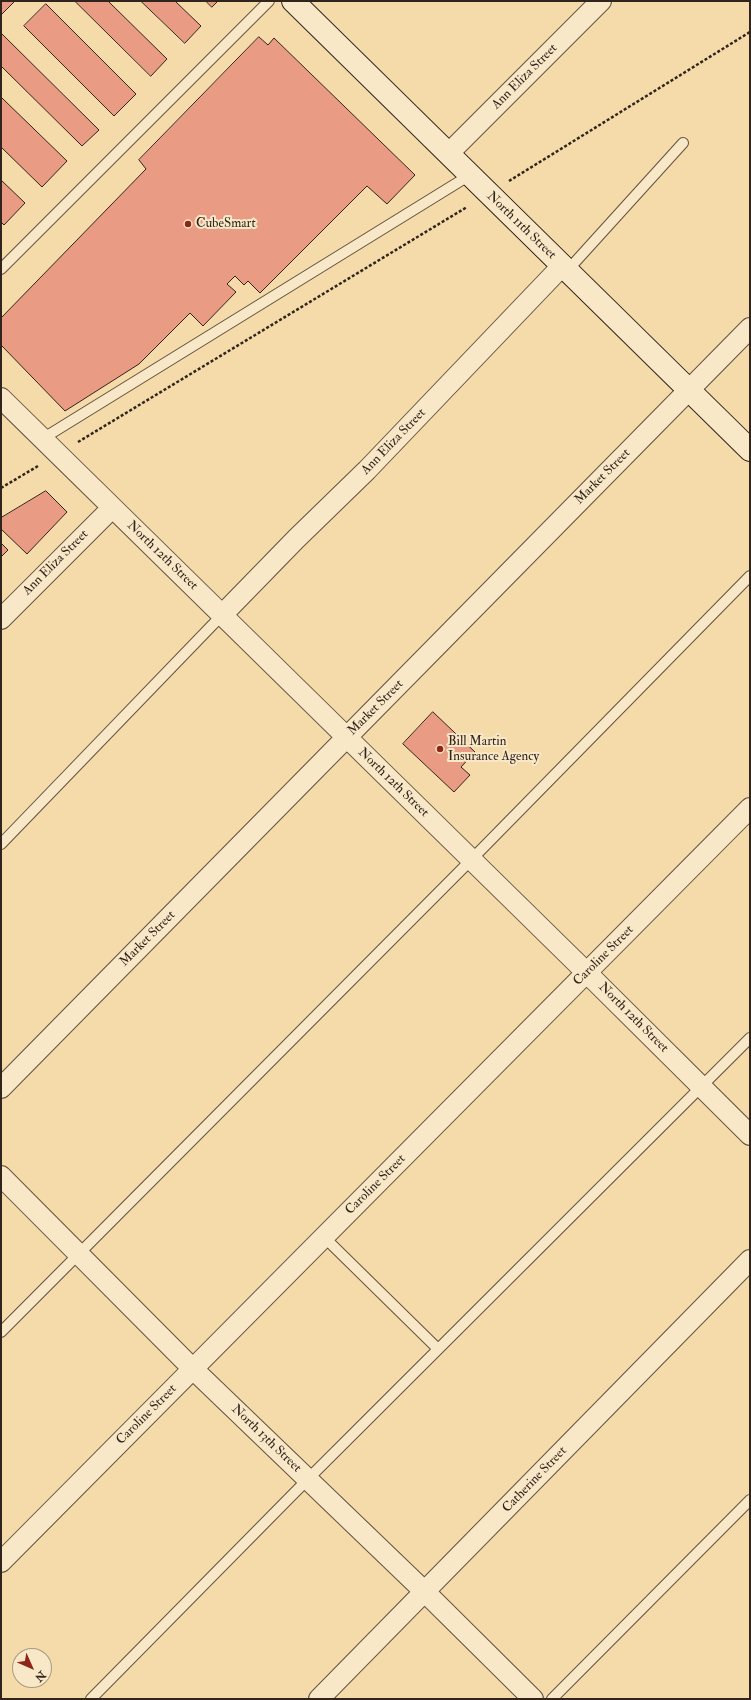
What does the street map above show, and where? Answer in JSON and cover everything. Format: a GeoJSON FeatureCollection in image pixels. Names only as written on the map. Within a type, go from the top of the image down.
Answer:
{"type":"FeatureCollection","features":[{"type":"Feature","properties":{"kind":"street","name":"North 11th Street"},"geometry":{"type":"LineString","coordinates":[[293,1],[750,450]]}},
{"type":"Feature","properties":{"kind":"street","name":"Ann Eliza Street"},"geometry":{"type":"LineString","coordinates":[[449,154],[602,1]]}},
{"type":"Feature","properties":{"kind":"street","name":"Ann Eliza Street"},"geometry":{"type":"LineString","coordinates":[[222,615],[565,269]]}},
{"type":"Feature","properties":{"kind":"street","name":"Market Street"},"geometry":{"type":"LineString","coordinates":[[1,1088],[750,328]]}},
{"type":"Feature","properties":{"kind":"street","name":"North 12th Street"},"geometry":{"type":"LineString","coordinates":[[1,398],[588,973],[750,1136]]}},
{"type":"Feature","properties":{"kind":"street","name":"Ann Eliza Street"},"geometry":{"type":"LineString","coordinates":[[1,619],[112,508]]}},
{"type":"Feature","properties":{"kind":"street","name":"Caroline Street"},"geometry":{"type":"LineString","coordinates":[[1,1562],[588,973],[750,808]]}},
{"type":"Feature","properties":{"kind":"street","name":"North 13th Street"},"geometry":{"type":"LineString","coordinates":[[1,1176],[193,1369],[425,1592],[533,1699]]}},
{"type":"Feature","properties":{"kind":"street","name":"Catherine Street"},"geometry":{"type":"LineString","coordinates":[[320,1699],[750,1260]]}},
{"type":"Feature","properties":{"kind":"lane"},"geometry":{"type":"LineString","coordinates":[[1,269],[269,1]]}},
{"type":"Feature","properties":{"kind":"lane"},"geometry":{"type":"LineString","coordinates":[[565,269],[683,143]]}},
{"type":"Feature","properties":{"kind":"lane"},"geometry":{"type":"LineString","coordinates":[[42,439],[470,175]]}},
{"type":"Feature","properties":{"kind":"lane"},"geometry":{"type":"LineString","coordinates":[[1,1332],[471,860],[750,576]]}},
{"type":"Feature","properties":{"kind":"lane"},"geometry":{"type":"LineString","coordinates":[[1,844],[222,615]]}},
{"type":"Feature","properties":{"kind":"lane"},"geometry":{"type":"LineString","coordinates":[[91,1699],[308,1479],[750,1038]]}},
{"type":"Feature","properties":{"kind":"lane"},"geometry":{"type":"LineString","coordinates":[[324,1237],[438,1349]]}},
{"type":"Feature","properties":{"kind":"lane"},"geometry":{"type":"LineString","coordinates":[[552,1699],[750,1500]]}},
{"type":"Feature","properties":{"kind":"path"},"geometry":{"type":"LineString","coordinates":[[1,488],[488,194],[750,32]]}},
{"type":"Feature","properties":{"kind":"building"},"geometry":{"type":"Polygon","coordinates":[[[1,1],[15,1],[1,15],[1,1]]]}},
{"type":"Feature","properties":{"kind":"building"},"geometry":{"type":"Polygon","coordinates":[[[75,1],[108,1],[167,59],[151,76],[75,1]]]}},
{"type":"Feature","properties":{"kind":"building"},"geometry":{"type":"Polygon","coordinates":[[[141,1],[175,1],[201,26],[185,43],[141,1]]]}},
{"type":"Feature","properties":{"kind":"building"},"geometry":{"type":"Polygon","coordinates":[[[206,1],[218,1],[212,7],[206,1]]]}},
{"type":"Feature","properties":{"kind":"building"},"geometry":{"type":"Polygon","coordinates":[[[46,4],[136,94],[114,116],[24,26],[46,4]]]}},
{"type":"Feature","properties":{"kind":"building"},"geometry":{"type":"Polygon","coordinates":[[[1,33],[99,130],[82,146],[1,66],[1,33]]]}},
{"type":"Feature","properties":{"kind":"building"},"geometry":{"type":"Polygon","coordinates":[[[259,37],[268,45],[274,38],[415,175],[387,204],[367,186],[260,293],[248,281],[244,285],[235,276],[227,284],[236,292],[203,326],[190,313],[139,364],[65,411],[1,345],[1,318],[146,169],[139,160],[259,37]]]}},
{"type":"Feature","properties":{"kind":"building"},"geometry":{"type":"Polygon","coordinates":[[[1,97],[67,161],[42,187],[1,147],[1,97]]]}},
{"type":"Feature","properties":{"kind":"building"},"geometry":{"type":"Polygon","coordinates":[[[1,180],[25,203],[4,225],[1,222],[1,180]]]}},
{"type":"Feature","properties":{"kind":"building"},"geometry":{"type":"Polygon","coordinates":[[[46,491],[67,512],[27,554],[1,529],[1,518],[46,491]]]}},
{"type":"Feature","properties":{"kind":"building"},"geometry":{"type":"Polygon","coordinates":[[[1,543],[8,550],[1,557],[1,543]]]}},
{"type":"Feature","properties":{"kind":"building"},"geometry":{"type":"Polygon","coordinates":[[[433,712],[475,752],[461,767],[470,775],[454,792],[403,744],[433,712]]]}},
{"type":"Feature","properties":{"kind":"place","name":"CubeSmart"},"geometry":{"type":"Point","coordinates":[188,224]}},
{"type":"Feature","properties":{"kind":"place","name":"Bill Martin Insurance Agency"},"geometry":{"type":"Point","coordinates":[440,749]}}]}
